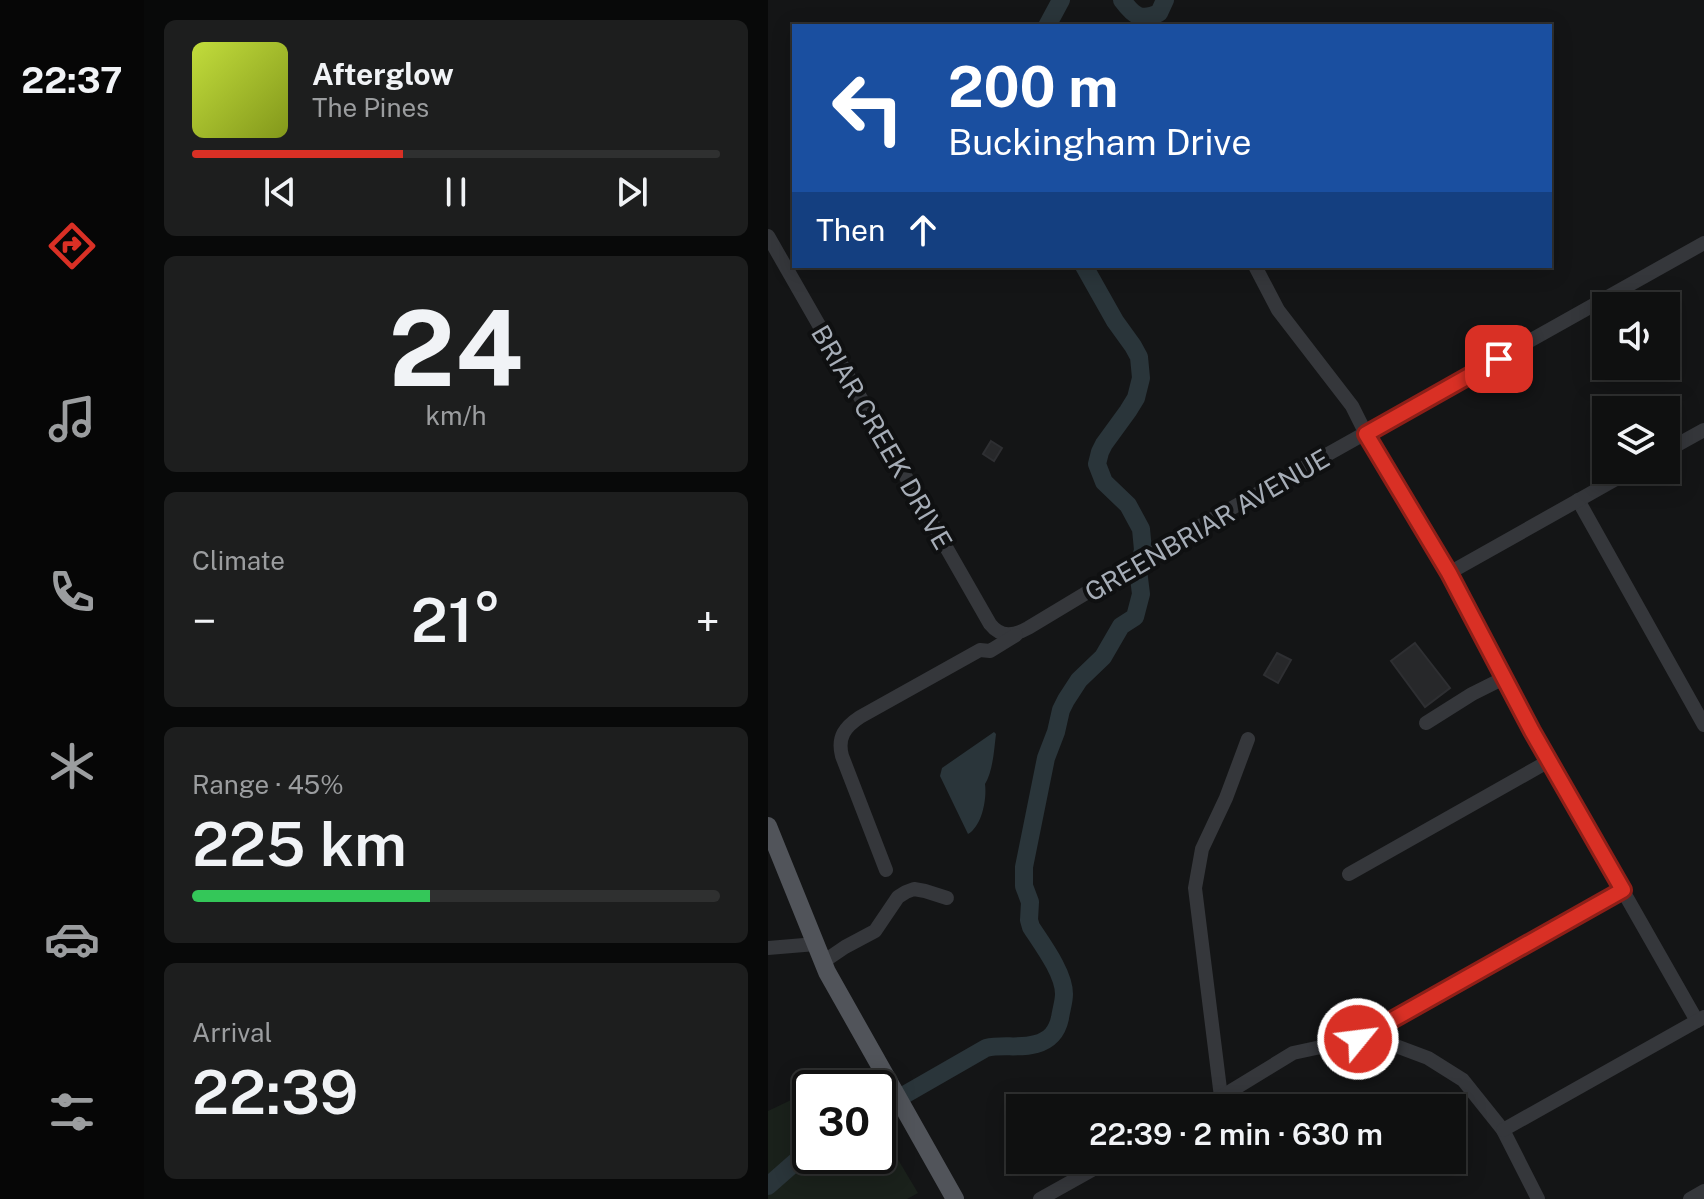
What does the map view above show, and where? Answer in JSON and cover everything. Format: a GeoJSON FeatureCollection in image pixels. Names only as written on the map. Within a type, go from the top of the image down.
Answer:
{"type":"FeatureCollection","features":[{"type":"Feature","properties":{"kind":"main road"},"geometry":{"type":"LineString","coordinates":[[768,826],[823,962],[955,1199]]}},
{"type":"Feature","properties":{"kind":"street","name":"BRIAR CREEK DRIVE"},"geometry":{"type":"LineString","coordinates":[[768,236],[997,632]]}},
{"type":"Feature","properties":{"kind":"street","name":"GREENBRIAR AVENUE"},"geometry":{"type":"LineString","coordinates":[[997,632],[1011,634],[1021,631],[1166,545],[1704,243]]}},
{"type":"Feature","properties":{"kind":"street"},"geometry":{"type":"LineString","coordinates":[[1256,268],[1278,310],[1352,406],[1449,573],[1549,761],[1700,1018],[1503,1130]]}},
{"type":"Feature","properties":{"kind":"street"},"geometry":{"type":"LineString","coordinates":[[1680,443],[1704,430]]}},
{"type":"Feature","properties":{"kind":"street"},"geometry":{"type":"LineString","coordinates":[[1449,573],[1607,484]]}},
{"type":"Feature","properties":{"kind":"street"},"geometry":{"type":"LineString","coordinates":[[1578,500],[1704,725]]}},
{"type":"Feature","properties":{"kind":"street"},"geometry":{"type":"LineString","coordinates":[[886,870],[842,756],[842,734],[860,717],[980,650],[990,651],[1021,631]]}},
{"type":"Feature","properties":{"kind":"street"},"geometry":{"type":"LineString","coordinates":[[980,650],[982,639],[997,632]]}},
{"type":"Feature","properties":{"kind":"street"},"geometry":{"type":"LineString","coordinates":[[1426,723],[1504,678]]}},
{"type":"Feature","properties":{"kind":"street"},"geometry":{"type":"LineString","coordinates":[[1221,1094],[1195,888],[1202,849],[1226,798],[1248,739]]}},
{"type":"Feature","properties":{"kind":"street"},"geometry":{"type":"LineString","coordinates":[[1349,874],[1549,761]]}},
{"type":"Feature","properties":{"kind":"street"},"geometry":{"type":"LineString","coordinates":[[823,962],[875,931],[898,897],[906,892],[914,889],[947,898]]}},
{"type":"Feature","properties":{"kind":"street"},"geometry":{"type":"LineString","coordinates":[[1226,1094],[1293,1053],[1358,1039],[1623,890]]}},
{"type":"Feature","properties":{"kind":"street"},"geometry":{"type":"LineString","coordinates":[[768,948],[816,944]]}},
{"type":"Feature","properties":{"kind":"street"},"geometry":{"type":"LineString","coordinates":[[1358,1039],[1396,1046],[1428,1058],[1463,1080],[1503,1130],[1538,1199]]}},
{"type":"Feature","properties":{"kind":"street"},"geometry":{"type":"LineString","coordinates":[[1040,1199],[1085,1174]]}},
{"type":"Feature","properties":{"kind":"street"},"geometry":{"type":"LineString","coordinates":[[1690,1199],[1704,1191]]}},
{"type":"Feature","properties":{"kind":"shaded area"},"geometry":{"type":"Polygon","coordinates":[[[994,732],[994,753],[985,784],[982,812],[977,825],[968,834],[940,776],[942,768],[994,732]]]}},
{"type":"Feature","properties":{"kind":"shaded area"},"geometry":{"type":"Polygon","coordinates":[[[792,1100],[792,1174],[896,1174],[896,1156],[918,1193],[907,1199],[768,1199],[768,1111],[792,1100]]]}},
{"type":"Feature","properties":{"kind":"building"},"geometry":{"type":"Polygon","coordinates":[[[991,441],[1002,448],[994,461],[983,454],[991,441]]]}},
{"type":"Feature","properties":{"kind":"building"},"geometry":{"type":"Polygon","coordinates":[[[1415,643],[1450,688],[1425,707],[1391,661],[1415,643]]]}},
{"type":"Feature","properties":{"kind":"building"},"geometry":{"type":"Polygon","coordinates":[[[1277,653],[1291,660],[1278,683],[1264,675],[1277,653]]]}},
{"type":"Feature","properties":{"kind":"waterway"},"geometry":{"type":"LineString","coordinates":[[1048,24],[1061,0]]}},
{"type":"Feature","properties":{"kind":"waterway"},"geometry":{"type":"LineString","coordinates":[[1122,0],[1142,17],[1159,13],[1165,0]]}},
{"type":"Feature","properties":{"kind":"waterway"},"geometry":{"type":"LineString","coordinates":[[896,1100],[986,1048],[1030,1045],[1045,1040],[1055,1031],[1060,1018],[1063,986],[1052,959],[1031,927],[1024,867],[1046,758],[1061,710],[1079,680],[1103,657],[1121,626],[1135,617],[1141,594],[1138,570],[1143,550],[1141,529],[1128,505],[1104,482],[1097,464],[1104,444],[1136,398],[1141,378],[1139,357],[1085,268]]}},
{"type":"Feature","properties":{"kind":"waterway"},"geometry":{"type":"LineString","coordinates":[[768,1186],[792,1165]]}},
{"type":"Feature","properties":{"kind":"route"},"geometry":{"type":"LineString","coordinates":[[1358,1039],[1623,890],[1532,731],[1449,573],[1366,434],[1499,359]]}}]}
